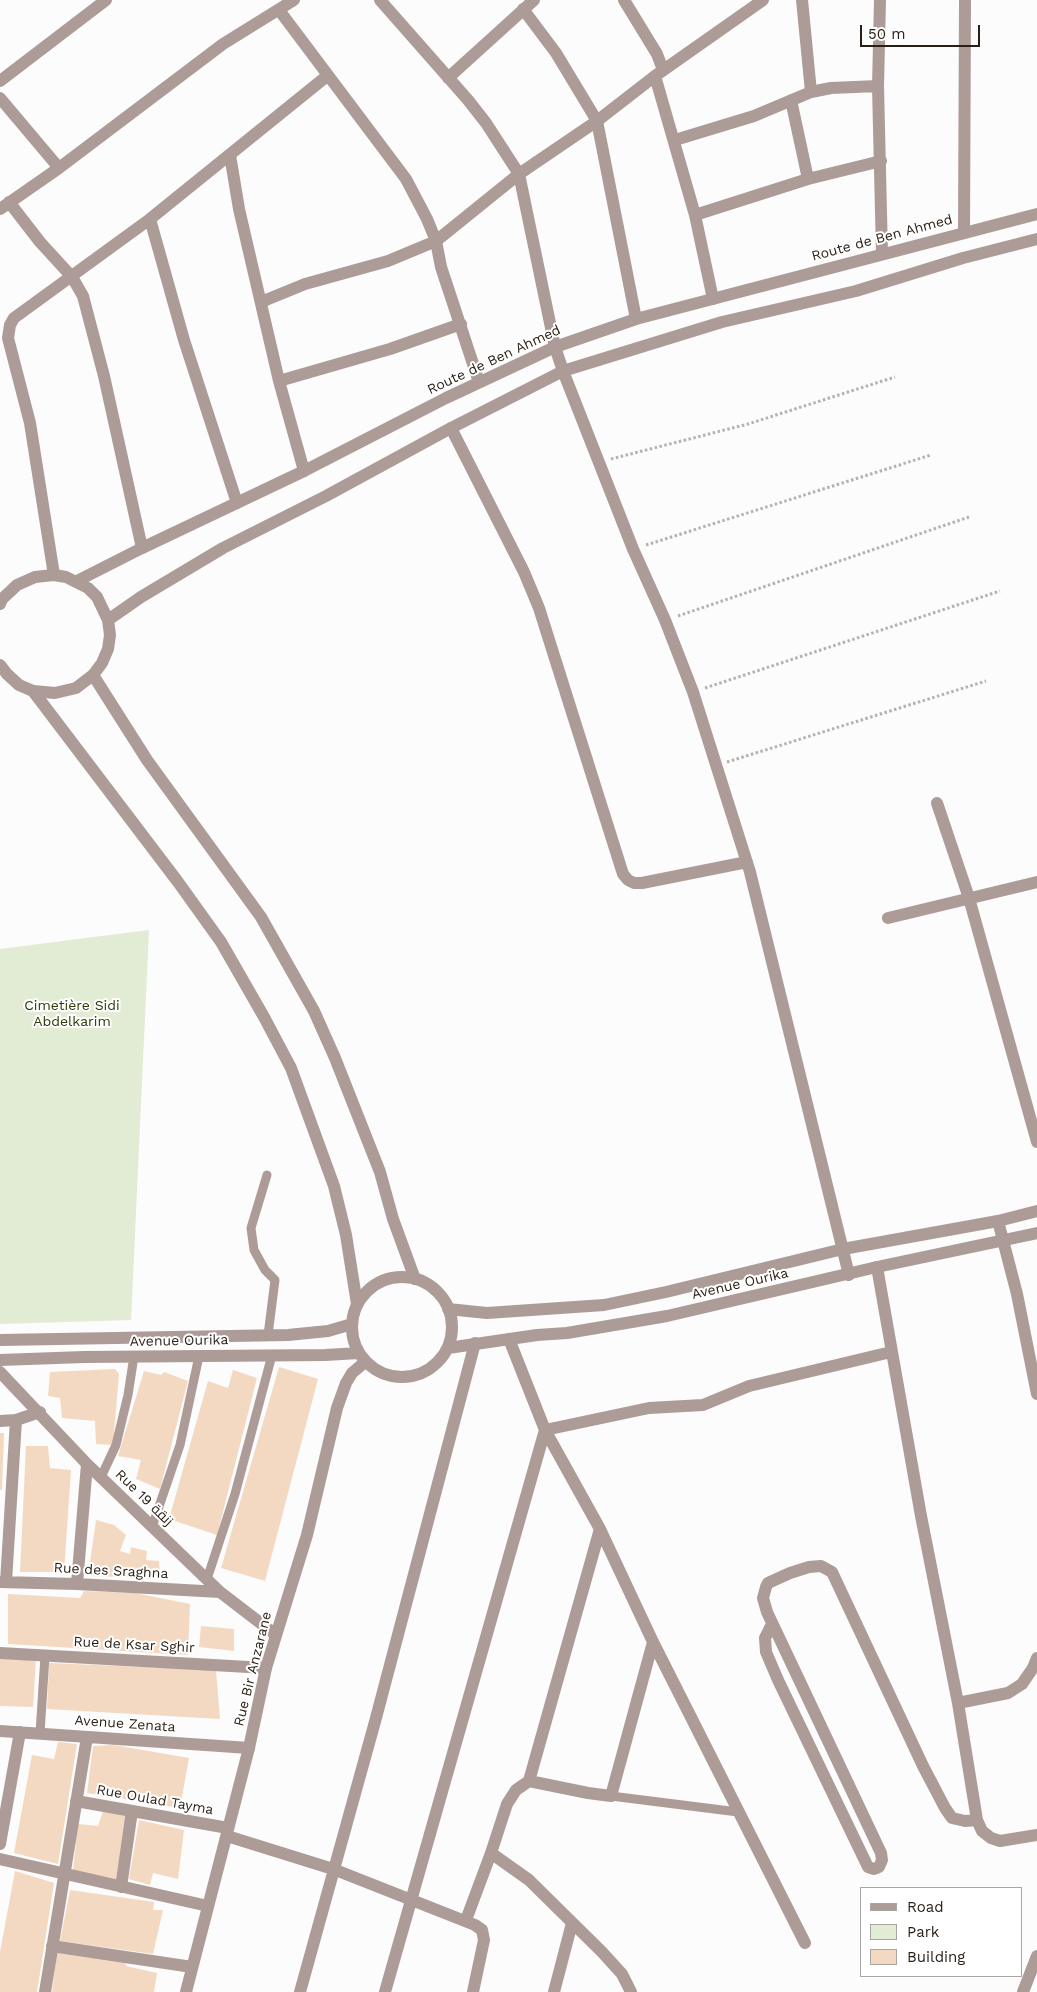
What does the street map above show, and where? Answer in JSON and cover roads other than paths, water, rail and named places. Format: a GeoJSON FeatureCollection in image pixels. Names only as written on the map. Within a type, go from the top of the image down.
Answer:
{"type":"FeatureCollection","features":[{"type":"Feature","properties":{"kind":"street"},"geometry":{"type":"LineString","coordinates":[[0,82],[106,0]]}},
{"type":"Feature","properties":{"kind":"street"},"geometry":{"type":"LineString","coordinates":[[142,548],[104,376],[83,296],[72,277],[5,205],[59,168],[209,54],[294,0]]}},
{"type":"Feature","properties":{"kind":"street"},"geometry":{"type":"LineString","coordinates":[[380,0],[486,123],[519,174],[555,346],[563,371],[633,549],[665,620],[692,692],[747,862],[849,1274]]}},
{"type":"Feature","properties":{"kind":"street"},"geometry":{"type":"LineString","coordinates":[[448,78],[534,0]]}},
{"type":"Feature","properties":{"kind":"street"},"geometry":{"type":"LineString","coordinates":[[624,0],[658,54],[659,73],[695,215],[713,299]]}},
{"type":"Feature","properties":{"kind":"street"},"geometry":{"type":"LineString","coordinates":[[261,302],[305,284],[388,261],[436,241],[519,174],[597,122],[659,73],[762,0]]}},
{"type":"Feature","properties":{"kind":"street"},"geometry":{"type":"LineString","coordinates":[[802,0],[810,92]]}},
{"type":"Feature","properties":{"kind":"street"},"geometry":{"type":"LineString","coordinates":[[880,0],[878,86],[882,254]]}},
{"type":"Feature","properties":{"kind":"street"},"geometry":{"type":"LineString","coordinates":[[964,233],[965,0]]}},
{"type":"Feature","properties":{"kind":"street"},"geometry":{"type":"LineString","coordinates":[[523,9],[556,53],[597,122],[636,319]]}},
{"type":"Feature","properties":{"kind":"street"},"geometry":{"type":"LineString","coordinates":[[279,10],[406,179],[436,241],[441,267],[479,382]]}},
{"type":"Feature","properties":{"kind":"street"},"geometry":{"type":"LineString","coordinates":[[54,575],[30,423],[8,338],[10,325],[14,318],[150,219],[327,76]]}},
{"type":"Feature","properties":{"kind":"street"},"geometry":{"type":"LineString","coordinates":[[675,140],[754,116],[810,92],[831,88],[878,86]]}},
{"type":"Feature","properties":{"kind":"street"},"geometry":{"type":"LineString","coordinates":[[0,98],[59,168]]}},
{"type":"Feature","properties":{"kind":"street"},"geometry":{"type":"LineString","coordinates":[[791,100],[808,180]]}},
{"type":"Feature","properties":{"kind":"street"},"geometry":{"type":"LineString","coordinates":[[230,155],[239,209],[304,471]]}},
{"type":"Feature","properties":{"kind":"street"},"geometry":{"type":"LineString","coordinates":[[695,215],[808,180],[881,161]]}},
{"type":"Feature","properties":{"kind":"street","name":"Route de Ben Ahmed"},"geometry":{"type":"LineString","coordinates":[[77,581],[555,346],[636,319],[1037,214]]}},
{"type":"Feature","properties":{"kind":"street"},"geometry":{"type":"LineString","coordinates":[[150,219],[184,340],[237,503]]}},
{"type":"Feature","properties":{"kind":"street"},"geometry":{"type":"LineString","coordinates":[[108,620],[140,597],[223,548],[563,371],[722,322],[856,291],[964,258],[1037,239]]}},
{"type":"Feature","properties":{"kind":"street"},"geometry":{"type":"LineString","coordinates":[[280,380],[390,349],[461,324]]}},
{"type":"Feature","properties":{"kind":"street"},"geometry":{"type":"LineString","coordinates":[[451,428],[524,572],[539,608],[624,874],[628,880],[634,883],[642,883],[747,862]]}},
{"type":"Feature","properties":{"kind":"street"},"geometry":{"type":"LineString","coordinates":[[0,604],[2,599],[17,585],[35,577],[54,575],[77,581],[97,597],[108,620],[110,635],[108,650],[102,663],[93,675],[76,688],[55,693],[33,691],[19,684],[6,674],[0,665]]}},
{"type":"Feature","properties":{"kind":"street"},"geometry":{"type":"LineString","coordinates":[[93,675],[146,760],[261,917],[314,1012],[335,1058],[380,1172],[393,1219],[415,1279]]}},
{"type":"Feature","properties":{"kind":"street"},"geometry":{"type":"LineString","coordinates":[[33,691],[178,882],[221,942],[290,1068],[334,1186],[346,1235],[357,1304],[352,1324],[353,1340],[362,1358],[378,1372],[393,1377],[410,1377],[426,1372],[439,1362],[448,1348],[452,1328],[448,1309],[441,1296],[429,1286],[415,1279],[398,1278],[382,1282],[372,1287],[357,1304]]}},
{"type":"Feature","properties":{"kind":"street"},"geometry":{"type":"LineString","coordinates":[[937,803],[970,898],[1037,1142]]}},
{"type":"Feature","properties":{"kind":"street"},"geometry":{"type":"LineString","coordinates":[[888,918],[1037,882]]}},
{"type":"Feature","properties":{"kind":"street","name":"Avenue Ourika"},"geometry":{"type":"LineString","coordinates":[[448,1309],[487,1313],[604,1305],[844,1249],[998,1221],[1037,1211]]}},
{"type":"Feature","properties":{"kind":"street"},"geometry":{"type":"LineString","coordinates":[[998,1221],[1017,1294],[1037,1394]]}},
{"type":"Feature","properties":{"kind":"street","name":"Avenue Ourika"},"geometry":{"type":"LineString","coordinates":[[448,1348],[509,1339],[567,1334],[667,1316],[1037,1233]]}},
{"type":"Feature","properties":{"kind":"street"},"geometry":{"type":"LineString","coordinates":[[876,1268],[921,1516],[958,1703],[976,1820],[982,1831],[991,1838],[1000,1841],[1037,1835]]}},
{"type":"Feature","properties":{"kind":"street","name":"Avenue Ourika"},"geometry":{"type":"LineString","coordinates":[[0,1340],[268,1336],[328,1331],[352,1324]]}},
{"type":"Feature","properties":{"kind":"street"},"geometry":{"type":"LineString","coordinates":[[509,1339],[545,1430],[600,1529],[653,1642],[805,1943]]}},
{"type":"Feature","properties":{"kind":"street"},"geometry":{"type":"LineString","coordinates":[[300,1992],[376,1718],[475,1343]]}},
{"type":"Feature","properties":{"kind":"street"},"geometry":{"type":"LineString","coordinates":[[545,1430],[649,1408],[702,1405],[749,1386],[891,1352]]}},
{"type":"Feature","properties":{"kind":"street","name":"Avenue Ourika"},"geometry":{"type":"LineString","coordinates":[[0,1360],[134,1356],[272,1355],[362,1358]]}},
{"type":"Feature","properties":{"kind":"street","name":"Rue Bir Anzarane"},"geometry":{"type":"LineString","coordinates":[[186,1992],[249,1748],[266,1668],[307,1535],[336,1408],[346,1383],[362,1358]]}},
{"type":"Feature","properties":{"kind":"street","name":"Rue 19 زنقة"},"geometry":{"type":"LineString","coordinates":[[0,1372],[40,1412],[87,1464],[207,1580],[276,1635]]}},
{"type":"Feature","properties":{"kind":"street"},"geometry":{"type":"LineString","coordinates":[[0,1421],[16,1420],[40,1412]]}},
{"type":"Feature","properties":{"kind":"street"},"geometry":{"type":"LineString","coordinates":[[3,1582],[16,1420]]}},
{"type":"Feature","properties":{"kind":"street"},"geometry":{"type":"LineString","coordinates":[[385,1992],[545,1430]]}},
{"type":"Feature","properties":{"kind":"street"},"geometry":{"type":"LineString","coordinates":[[78,1584],[87,1464]]}},
{"type":"Feature","properties":{"kind":"street"},"geometry":{"type":"LineString","coordinates":[[529,1782],[600,1529]]}},
{"type":"Feature","properties":{"kind":"street"},"geometry":{"type":"LineString","coordinates":[[772,1624],[765,1645],[778,1680],[868,1867],[874,1869],[882,1863],[881,1853],[772,1624],[766,1612],[763,1598],[768,1583],[809,1567],[821,1566],[832,1572],[941,1801],[952,1818],[964,1821],[976,1820]]}},
{"type":"Feature","properties":{"kind":"street","name":"Rue des Sraghna"},"geometry":{"type":"LineString","coordinates":[[3,1582],[220,1592]]}},
{"type":"Feature","properties":{"kind":"street"},"geometry":{"type":"LineString","coordinates":[[473,1992],[484,1940],[482,1930],[466,1920],[507,1804],[516,1790],[529,1782],[611,1796],[653,1642]]}},
{"type":"Feature","properties":{"kind":"street","name":"Rue de Ksar Sghir"},"geometry":{"type":"LineString","coordinates":[[0,1653],[266,1668]]}},
{"type":"Feature","properties":{"kind":"street"},"geometry":{"type":"LineString","coordinates":[[958,1703],[1008,1693],[1022,1684],[1033,1668],[1037,1658]]}},
{"type":"Feature","properties":{"kind":"street","name":"Avenue Zenata"},"geometry":{"type":"LineString","coordinates":[[0,1732],[87,1736],[249,1748]]}},
{"type":"Feature","properties":{"kind":"street"},"geometry":{"type":"LineString","coordinates":[[0,1844],[4,1796],[20,1732]]}},
{"type":"Feature","properties":{"kind":"street"},"geometry":{"type":"LineString","coordinates":[[45,1992],[87,1736]]}},
{"type":"Feature","properties":{"kind":"street","name":"Rue Oulad Tayma"},"geometry":{"type":"LineString","coordinates":[[76,1801],[227,1832],[333,1869],[466,1920]]}},
{"type":"Feature","properties":{"kind":"street"},"geometry":{"type":"LineString","coordinates":[[121,1887],[132,1811]]}},
{"type":"Feature","properties":{"kind":"street"},"geometry":{"type":"LineString","coordinates":[[491,1853],[529,1880],[572,1922],[622,1974],[631,1992]]}},
{"type":"Feature","properties":{"kind":"street"},"geometry":{"type":"LineString","coordinates":[[0,1859],[208,1906]]}},
{"type":"Feature","properties":{"kind":"street"},"geometry":{"type":"LineString","coordinates":[[554,1992],[572,1922]]}},
{"type":"Feature","properties":{"kind":"street"},"geometry":{"type":"LineString","coordinates":[[52,1946],[192,1967]]}},
{"type":"Feature","properties":{"kind":"street"},"geometry":{"type":"LineString","coordinates":[[1023,1992],[1037,1956]]}},
{"type":"Feature","properties":{"kind":"lane"},"geometry":{"type":"LineString","coordinates":[[267,1175],[251,1228],[254,1250],[265,1270],[275,1280],[268,1336]]}},
{"type":"Feature","properties":{"kind":"lane"},"geometry":{"type":"LineString","coordinates":[[207,1580],[235,1494],[272,1355]]}},
{"type":"Feature","properties":{"kind":"lane"},"geometry":{"type":"LineString","coordinates":[[101,1477],[116,1445],[128,1395],[134,1356]]}},
{"type":"Feature","properties":{"kind":"lane"},"geometry":{"type":"LineString","coordinates":[[152,1527],[180,1444],[199,1356]]}},
{"type":"Feature","properties":{"kind":"lane"},"geometry":{"type":"LineString","coordinates":[[40,1733],[45,1656]]}},
{"type":"Feature","properties":{"kind":"lane"},"geometry":{"type":"LineString","coordinates":[[611,1796],[738,1812]]}},
{"type":"Feature","properties":{"kind":"park label","name":"Cimetière Sidi Abdelkarim"},"geometry":{"type":"Point","coordinates":[72,1014]}}]}
